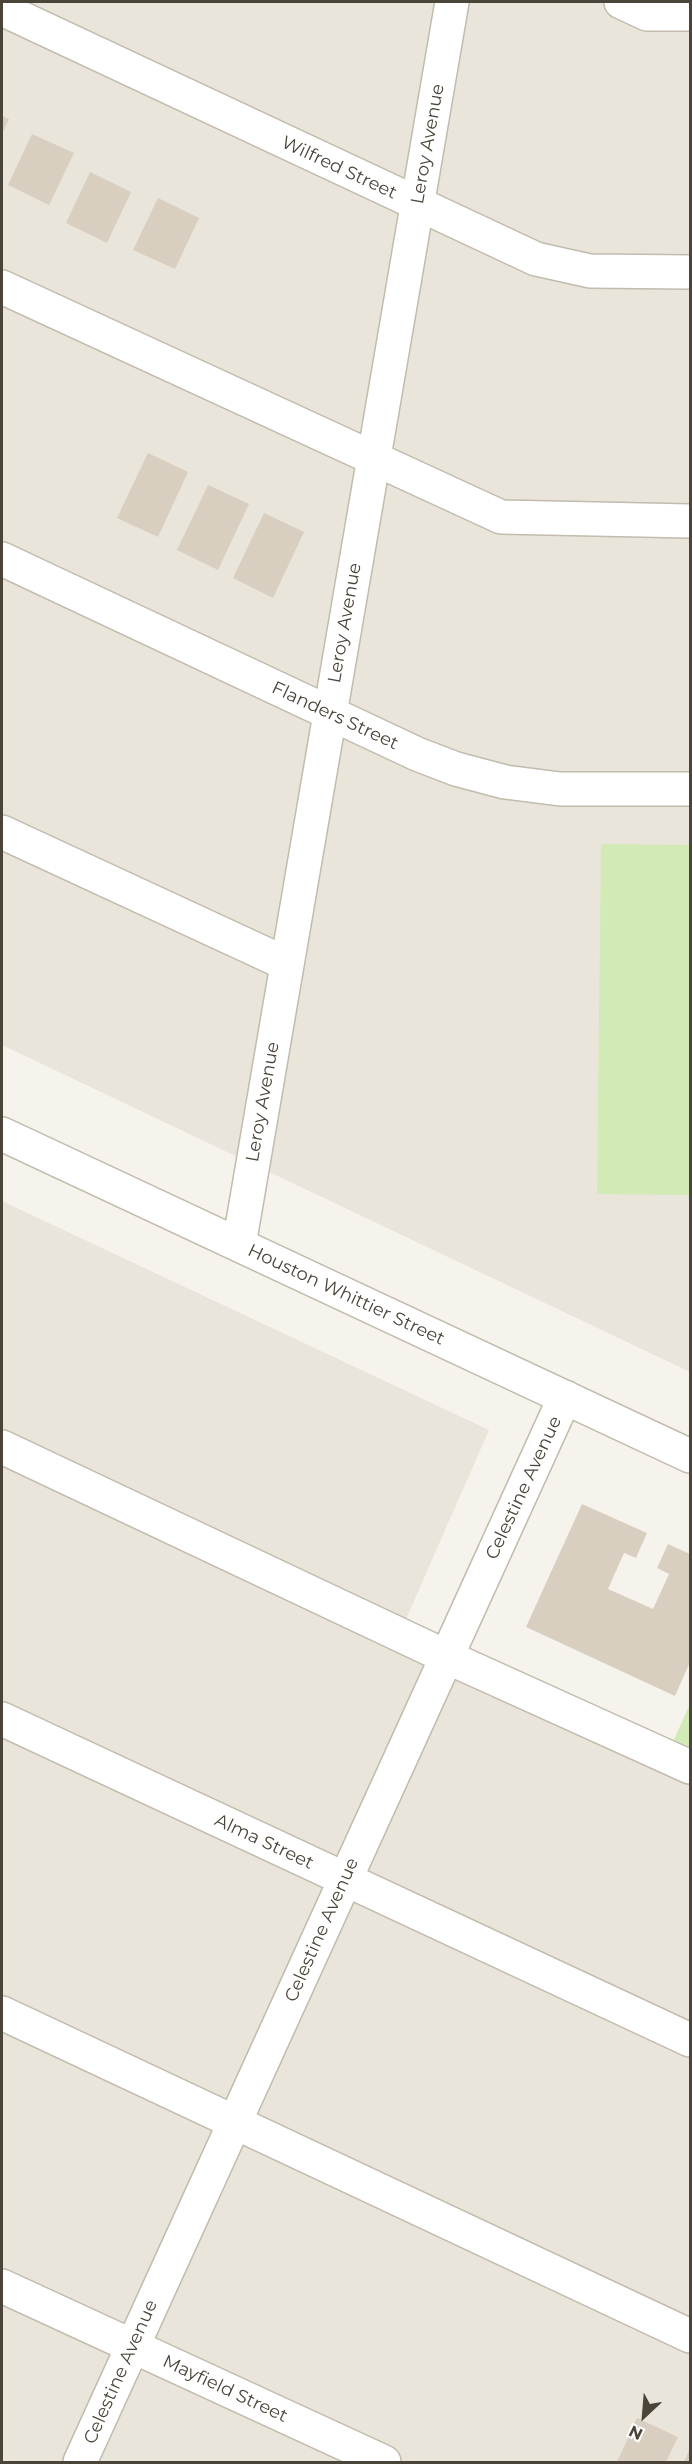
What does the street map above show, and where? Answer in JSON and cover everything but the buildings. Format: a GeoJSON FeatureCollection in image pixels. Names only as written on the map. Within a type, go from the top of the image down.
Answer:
{"type":"FeatureCollection","features":[{"type":"Feature","properties":{"kind":"street","name":"Leroy Avenue"},"geometry":{"type":"LineString","coordinates":[[239,1245],[452,2]]}},
{"type":"Feature","properties":{"kind":"street"},"geometry":{"type":"LineString","coordinates":[[621,2],[647,14],[690,14]]}},
{"type":"Feature","properties":{"kind":"street","name":"Wilfred Street"},"geometry":{"type":"LineString","coordinates":[[2,9],[536,259],[562,267],[590,271],[690,272]]}},
{"type":"Feature","properties":{"kind":"street"},"geometry":{"type":"LineString","coordinates":[[2,287],[501,517],[690,521]]}},
{"type":"Feature","properties":{"kind":"street","name":"Flanders Street"},"geometry":{"type":"LineString","coordinates":[[2,559],[330,714],[456,769],[505,782],[560,789],[690,789]]}},
{"type":"Feature","properties":{"kind":"street"},"geometry":{"type":"LineString","coordinates":[[2,832],[287,964]]}},
{"type":"Feature","properties":{"kind":"street","name":"Houston Whittier Street"},"geometry":{"type":"LineString","coordinates":[[2,1134],[690,1456]]}},
{"type":"Feature","properties":{"kind":"street","name":"Celestine Avenue"},"geometry":{"type":"LineString","coordinates":[[80,2463],[565,1397]]}},
{"type":"Feature","properties":{"kind":"street"},"geometry":{"type":"LineString","coordinates":[[2,1447],[447,1656],[690,1767]]}},
{"type":"Feature","properties":{"kind":"street","name":"Alma Street"},"geometry":{"type":"LineString","coordinates":[[2,1719],[690,2040]]}},
{"type":"Feature","properties":{"kind":"street"},"geometry":{"type":"LineString","coordinates":[[2,2013],[234,2124],[690,2336]]}},
{"type":"Feature","properties":{"kind":"street","name":"Mayfield Street"},"geometry":{"type":"LineString","coordinates":[[2,2286],[384,2463]]}},
{"type":"Feature","properties":{"kind":"shaded area"},"geometry":{"type":"Polygon","coordinates":[[[2,2],[690,2],[690,1372],[2,1045],[2,2]]]}},
{"type":"Feature","properties":{"kind":"shaded area"},"geometry":{"type":"Polygon","coordinates":[[[2,1201],[489,1430],[396,1642],[690,1777],[690,2462],[2,2462],[2,1201]]]}},
{"type":"Feature","properties":{"kind":"green space"},"geometry":{"type":"Polygon","coordinates":[[[601,844],[690,845],[690,1195],[597,1194],[601,844]]]}},
{"type":"Feature","properties":{"kind":"green space"},"geometry":{"type":"Polygon","coordinates":[[[690,1704],[690,1752],[672,1744],[690,1704]]]}}]}
